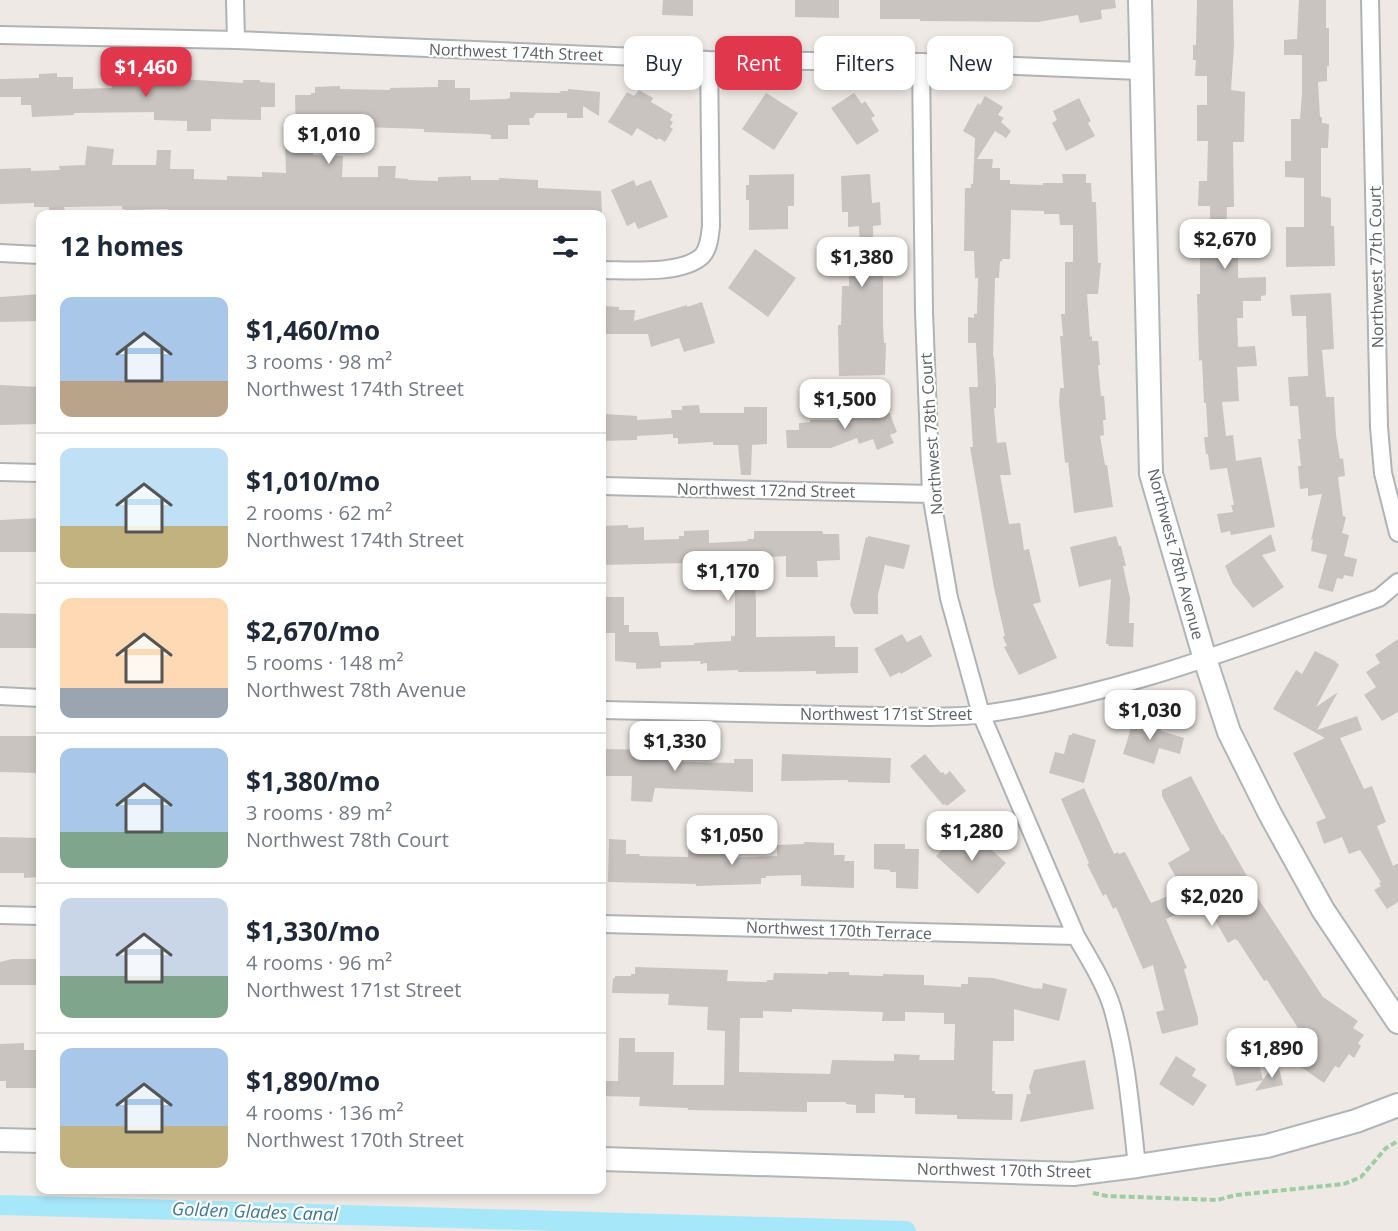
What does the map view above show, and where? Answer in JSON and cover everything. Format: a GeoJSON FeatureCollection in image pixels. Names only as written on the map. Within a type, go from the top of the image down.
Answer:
{"type":"FeatureCollection","features":[{"type":"Feature","properties":{"kind":"street"},"geometry":{"type":"LineString","coordinates":[[235,0],[236,40]]}},
{"type":"Feature","properties":{"kind":"street","name":"Northwest 78th Avenue"},"geometry":{"type":"LineString","coordinates":[[1140,0],[1151,474],[1204,659],[1229,732],[1270,814],[1323,910],[1398,1022]]}},
{"type":"Feature","properties":{"kind":"street","name":"Northwest 77th Court"},"geometry":{"type":"LineString","coordinates":[[1370,0],[1379,427],[1383,473],[1398,533]]}},
{"type":"Feature","properties":{"kind":"street","name":"Northwest 174th Street"},"geometry":{"type":"LineString","coordinates":[[0,35],[236,40],[709,60],[921,62],[1140,71]]}},
{"type":"Feature","properties":{"kind":"street"},"geometry":{"type":"LineString","coordinates":[[606,270],[651,271],[679,267],[701,256],[708,245],[711,226],[709,60]]}},
{"type":"Feature","properties":{"kind":"street","name":"Northwest 78th Court"},"geometry":{"type":"LineString","coordinates":[[921,62],[924,312],[931,494],[949,598],[981,714],[1076,936],[1111,1005],[1124,1060],[1137,1166]]}},
{"type":"Feature","properties":{"kind":"street"},"geometry":{"type":"LineString","coordinates":[[0,253],[36,255]]}},
{"type":"Feature","properties":{"kind":"street"},"geometry":{"type":"LineString","coordinates":[[0,472],[36,473]]}},
{"type":"Feature","properties":{"kind":"street","name":"Northwest 172nd Street"},"geometry":{"type":"LineString","coordinates":[[606,486],[931,494]]}},
{"type":"Feature","properties":{"kind":"street","name":"Northwest 171st Street"},"geometry":{"type":"LineString","coordinates":[[606,710],[928,717],[981,714],[1106,690],[1204,659],[1379,598],[1398,582]]}},
{"type":"Feature","properties":{"kind":"street"},"geometry":{"type":"LineString","coordinates":[[0,696],[36,698]]}},
{"type":"Feature","properties":{"kind":"street"},"geometry":{"type":"LineString","coordinates":[[0,915],[36,915]]}},
{"type":"Feature","properties":{"kind":"street","name":"Northwest 170th Terrace"},"geometry":{"type":"LineString","coordinates":[[606,924],[1076,936]]}},
{"type":"Feature","properties":{"kind":"street","name":"Northwest 170th Street"},"geometry":{"type":"LineString","coordinates":[[606,1159],[1073,1174],[1267,1146],[1356,1121],[1398,1105]]}},
{"type":"Feature","properties":{"kind":"street"},"geometry":{"type":"LineString","coordinates":[[0,1140],[36,1141]]}},
{"type":"Feature","properties":{"kind":"building"},"geometry":{"type":"Polygon","coordinates":[[[663,0],[693,0],[693,16],[662,15],[663,0]]]}},
{"type":"Feature","properties":{"kind":"building"},"geometry":{"type":"Polygon","coordinates":[[[795,0],[839,0],[839,18],[795,17],[795,0]]]}},
{"type":"Feature","properties":{"kind":"building"},"geometry":{"type":"Polygon","coordinates":[[[880,0],[1115,0],[1116,8],[1101,10],[1102,19],[1080,23],[1078,15],[1038,22],[920,21],[920,19],[880,19],[880,0]]]}},
{"type":"Feature","properties":{"kind":"building"},"geometry":{"type":"Polygon","coordinates":[[[1197,0],[1233,0],[1234,46],[1231,90],[1245,92],[1244,142],[1233,142],[1234,207],[1227,207],[1226,237],[1238,237],[1238,278],[1266,277],[1266,295],[1261,296],[1261,301],[1243,301],[1243,318],[1237,318],[1238,347],[1255,346],[1257,366],[1237,367],[1239,401],[1222,402],[1226,436],[1233,435],[1236,461],[1261,457],[1275,527],[1231,535],[1230,531],[1221,533],[1217,514],[1233,512],[1231,505],[1234,505],[1227,468],[1210,470],[1208,454],[1206,454],[1204,437],[1208,437],[1206,403],[1204,403],[1202,360],[1199,361],[1197,294],[1200,294],[1200,248],[1210,248],[1210,206],[1198,206],[1199,181],[1207,181],[1208,141],[1197,141],[1197,105],[1207,105],[1207,76],[1195,76],[1196,60],[1193,60],[1193,45],[1196,45],[1197,0]]]}},
{"type":"Feature","properties":{"kind":"building"},"geometry":{"type":"Polygon","coordinates":[[[1299,0],[1326,0],[1329,66],[1327,66],[1327,81],[1318,82],[1320,117],[1322,117],[1322,123],[1329,124],[1328,148],[1321,148],[1321,196],[1331,198],[1335,266],[1286,267],[1286,227],[1304,227],[1304,178],[1285,177],[1285,161],[1291,161],[1291,119],[1300,119],[1302,55],[1284,55],[1284,40],[1297,39],[1299,0]]]}},
{"type":"Feature","properties":{"kind":"building"},"geometry":{"type":"Polygon","coordinates":[[[57,73],[57,77],[73,77],[73,89],[112,88],[116,85],[116,79],[182,78],[243,83],[243,80],[260,80],[260,82],[275,83],[275,107],[261,107],[261,120],[211,119],[211,131],[187,131],[187,121],[154,120],[154,112],[74,113],[74,115],[32,117],[31,105],[21,105],[21,97],[0,97],[0,79],[39,78],[39,74],[57,73]]]}},
{"type":"Feature","properties":{"kind":"building"},"geometry":{"type":"Polygon","coordinates":[[[438,80],[455,80],[455,88],[470,88],[470,100],[506,99],[510,98],[510,92],[561,93],[559,91],[568,91],[568,89],[600,92],[599,116],[583,106],[583,118],[567,118],[567,113],[536,113],[533,118],[529,118],[530,125],[508,125],[508,139],[491,139],[491,135],[484,134],[424,132],[424,129],[363,127],[363,125],[312,127],[313,155],[343,156],[342,177],[378,177],[378,166],[396,166],[395,178],[408,180],[438,181],[438,177],[471,176],[471,180],[499,180],[499,178],[538,180],[538,188],[601,191],[602,210],[127,210],[122,209],[122,206],[64,207],[65,210],[49,210],[49,207],[34,207],[34,203],[0,204],[0,169],[60,170],[59,166],[85,165],[87,146],[114,149],[112,165],[156,165],[157,150],[171,150],[170,169],[194,169],[194,179],[227,180],[227,176],[262,177],[262,172],[286,173],[285,139],[296,139],[295,95],[311,95],[315,93],[315,87],[340,86],[340,89],[390,90],[390,88],[438,87],[438,80]]]}},
{"type":"Feature","properties":{"kind":"building"},"geometry":{"type":"Polygon","coordinates":[[[639,90],[653,98],[651,102],[673,115],[670,127],[673,129],[665,142],[637,128],[632,136],[608,122],[627,92],[634,96],[639,90]]]}},
{"type":"Feature","properties":{"kind":"building"},"geometry":{"type":"Polygon","coordinates":[[[766,93],[798,113],[774,150],[742,129],[766,93]]]}},
{"type":"Feature","properties":{"kind":"building"},"geometry":{"type":"Polygon","coordinates":[[[854,93],[862,104],[865,101],[875,116],[871,118],[879,131],[857,145],[831,108],[854,93]]]}},
{"type":"Feature","properties":{"kind":"building"},"geometry":{"type":"Polygon","coordinates":[[[985,96],[1003,107],[998,115],[1004,118],[1001,122],[1011,131],[1006,138],[995,131],[977,159],[993,159],[992,168],[1000,168],[1000,180],[1010,180],[1010,184],[1063,183],[1062,174],[1086,174],[1086,183],[1091,183],[1092,202],[1096,202],[1098,263],[1101,263],[1098,294],[1087,294],[1090,337],[1092,336],[1092,341],[1098,341],[1101,396],[1104,396],[1106,420],[1103,420],[1104,435],[1100,436],[1113,507],[1074,513],[1068,462],[1065,463],[1059,402],[1060,388],[1064,388],[1060,336],[1063,336],[1061,314],[1065,314],[1065,262],[1073,262],[1073,225],[1060,225],[1059,214],[1011,210],[1010,259],[1000,261],[999,278],[995,278],[993,357],[996,408],[994,408],[997,443],[1006,442],[1011,475],[1000,475],[1009,524],[1020,523],[1024,550],[1029,549],[1041,602],[1033,604],[1057,658],[1019,675],[1004,647],[1007,646],[1003,637],[1005,636],[994,588],[970,447],[973,447],[969,387],[978,387],[976,343],[968,343],[968,317],[974,318],[974,314],[977,314],[978,278],[975,278],[974,251],[964,251],[965,188],[971,188],[973,184],[975,138],[963,131],[978,103],[980,105],[985,96]]]}},
{"type":"Feature","properties":{"kind":"building"},"geometry":{"type":"Polygon","coordinates":[[[1079,98],[1091,121],[1088,123],[1095,136],[1066,151],[1052,123],[1057,120],[1053,111],[1079,98]]]}},
{"type":"Feature","properties":{"kind":"building"},"geometry":{"type":"Polygon","coordinates":[[[794,174],[794,206],[788,206],[788,229],[749,230],[749,200],[746,200],[746,185],[749,185],[749,175],[794,174]]]}},
{"type":"Feature","properties":{"kind":"building"},"geometry":{"type":"Polygon","coordinates":[[[870,174],[872,203],[880,202],[881,225],[873,226],[874,270],[876,274],[883,274],[885,375],[839,376],[838,325],[841,325],[842,286],[849,286],[849,269],[857,268],[857,255],[860,254],[859,226],[848,227],[848,212],[842,212],[841,176],[870,174]]]}},
{"type":"Feature","properties":{"kind":"building"},"geometry":{"type":"Polygon","coordinates":[[[634,180],[636,186],[651,180],[668,217],[638,229],[635,222],[627,226],[611,190],[634,180]]]}},
{"type":"Feature","properties":{"kind":"building"},"geometry":{"type":"Polygon","coordinates":[[[755,249],[796,278],[768,317],[728,288],[755,249]]]}},
{"type":"Feature","properties":{"kind":"building"},"geometry":{"type":"Polygon","coordinates":[[[1331,293],[1334,349],[1322,350],[1326,397],[1334,397],[1336,435],[1340,459],[1343,458],[1345,476],[1338,477],[1343,516],[1346,517],[1342,533],[1349,535],[1344,556],[1357,559],[1353,577],[1344,575],[1343,579],[1337,578],[1333,592],[1318,588],[1327,555],[1311,551],[1313,539],[1311,540],[1322,494],[1308,496],[1308,488],[1300,489],[1298,466],[1301,466],[1298,439],[1301,439],[1298,406],[1290,406],[1288,377],[1308,376],[1306,316],[1292,316],[1290,295],[1331,293]]]}},
{"type":"Feature","properties":{"kind":"building"},"geometry":{"type":"Polygon","coordinates":[[[36,294],[36,321],[0,322],[0,297],[36,294]]]}},
{"type":"Feature","properties":{"kind":"building"},"geometry":{"type":"Polygon","coordinates":[[[702,302],[715,343],[684,352],[679,338],[651,347],[648,334],[606,334],[606,306],[619,307],[619,310],[635,310],[634,321],[687,305],[687,307],[702,302]]]}},
{"type":"Feature","properties":{"kind":"building"},"geometry":{"type":"Polygon","coordinates":[[[0,385],[36,387],[36,424],[0,425],[0,385]]]}},
{"type":"Feature","properties":{"kind":"building"},"geometry":{"type":"Polygon","coordinates":[[[879,403],[881,409],[885,407],[886,410],[888,409],[897,432],[890,435],[894,443],[877,450],[873,439],[859,444],[857,438],[831,448],[787,448],[786,430],[799,430],[799,423],[810,422],[810,420],[839,420],[879,403]]]}},
{"type":"Feature","properties":{"kind":"building"},"geometry":{"type":"Polygon","coordinates":[[[699,405],[700,413],[744,413],[744,407],[767,407],[767,444],[752,445],[751,475],[741,475],[738,445],[713,445],[713,442],[678,444],[678,438],[673,438],[673,434],[637,436],[637,440],[606,441],[606,414],[637,416],[637,420],[672,418],[671,410],[682,410],[682,406],[699,405]]]}},
{"type":"Feature","properties":{"kind":"building"},"geometry":{"type":"Polygon","coordinates":[[[36,518],[36,552],[0,552],[0,520],[36,518]]]}},
{"type":"Feature","properties":{"kind":"building"},"geometry":{"type":"Polygon","coordinates":[[[606,526],[644,527],[644,540],[679,539],[679,536],[684,536],[684,531],[709,530],[709,543],[748,541],[747,539],[754,539],[754,531],[822,531],[823,534],[839,534],[840,560],[817,561],[818,577],[786,577],[786,556],[753,558],[756,637],[835,636],[835,647],[858,647],[858,673],[707,671],[707,663],[700,664],[701,661],[661,662],[661,668],[636,669],[636,663],[615,661],[615,633],[606,633],[606,597],[624,597],[624,625],[629,625],[629,632],[658,632],[660,646],[694,645],[694,643],[731,641],[731,636],[735,636],[735,584],[731,584],[728,562],[606,565],[606,526]]]}},
{"type":"Feature","properties":{"kind":"building"},"geometry":{"type":"Polygon","coordinates":[[[1271,534],[1276,551],[1262,555],[1284,587],[1253,608],[1233,584],[1225,566],[1271,534]]]}},
{"type":"Feature","properties":{"kind":"building"},"geometry":{"type":"Polygon","coordinates":[[[868,536],[910,545],[904,569],[885,565],[878,595],[878,614],[854,614],[850,605],[868,536]]]}},
{"type":"Feature","properties":{"kind":"building"},"geometry":{"type":"Polygon","coordinates":[[[1116,536],[1126,566],[1123,566],[1130,598],[1129,623],[1134,623],[1133,647],[1106,644],[1111,579],[1079,587],[1070,547],[1116,536]]]}},
{"type":"Feature","properties":{"kind":"building"},"geometry":{"type":"Polygon","coordinates":[[[0,613],[36,614],[36,648],[0,648],[0,613]]]}},
{"type":"Feature","properties":{"kind":"building"},"geometry":{"type":"Polygon","coordinates":[[[902,634],[907,642],[921,635],[932,656],[901,674],[900,672],[890,677],[874,649],[902,634]]]}},
{"type":"Feature","properties":{"kind":"building"},"geometry":{"type":"Polygon","coordinates":[[[1398,639],[1398,712],[1382,721],[1364,695],[1376,687],[1366,672],[1380,663],[1375,655],[1398,639]]]}},
{"type":"Feature","properties":{"kind":"building"},"geometry":{"type":"Polygon","coordinates":[[[1315,651],[1339,665],[1316,707],[1338,692],[1317,730],[1357,716],[1362,730],[1340,738],[1364,789],[1372,786],[1386,822],[1377,826],[1393,866],[1398,863],[1398,902],[1387,909],[1374,890],[1381,886],[1379,883],[1381,882],[1360,850],[1349,854],[1342,837],[1324,844],[1316,822],[1326,818],[1293,753],[1325,738],[1273,709],[1296,670],[1302,674],[1315,651]]]}},
{"type":"Feature","properties":{"kind":"building"},"geometry":{"type":"Polygon","coordinates":[[[1135,715],[1159,722],[1157,728],[1161,731],[1184,738],[1180,754],[1159,748],[1154,764],[1123,754],[1135,715]]]}},
{"type":"Feature","properties":{"kind":"building"},"geometry":{"type":"Polygon","coordinates":[[[1073,733],[1096,740],[1084,783],[1049,773],[1055,752],[1064,754],[1069,735],[1073,733]]]}},
{"type":"Feature","properties":{"kind":"building"},"geometry":{"type":"Polygon","coordinates":[[[0,736],[36,736],[36,773],[0,772],[0,736]]]}},
{"type":"Feature","properties":{"kind":"building"},"geometry":{"type":"Polygon","coordinates":[[[651,748],[683,751],[683,762],[734,763],[734,759],[753,759],[753,792],[655,788],[652,802],[631,801],[632,776],[606,776],[606,749],[651,750],[651,748]]]}},
{"type":"Feature","properties":{"kind":"building"},"geometry":{"type":"Polygon","coordinates":[[[782,754],[891,758],[890,783],[848,782],[848,780],[781,781],[782,754]]]}},
{"type":"Feature","properties":{"kind":"building"},"geometry":{"type":"Polygon","coordinates":[[[925,754],[941,773],[945,775],[950,771],[966,791],[947,806],[943,805],[910,766],[925,754]]]}},
{"type":"Feature","properties":{"kind":"building"},"geometry":{"type":"Polygon","coordinates":[[[1191,776],[1252,885],[1250,886],[1323,997],[1358,1021],[1353,1028],[1364,1035],[1358,1043],[1361,1046],[1354,1058],[1349,1054],[1339,1068],[1335,1066],[1324,1083],[1281,1053],[1298,1028],[1238,941],[1235,939],[1228,943],[1205,902],[1166,919],[1187,968],[1184,969],[1198,1025],[1162,1034],[1156,1012],[1164,1010],[1153,965],[1143,969],[1116,907],[1113,909],[1106,894],[1103,896],[1087,864],[1089,863],[1061,799],[1084,788],[1114,854],[1125,852],[1151,903],[1183,890],[1168,863],[1190,850],[1162,796],[1162,790],[1191,776]]]}},
{"type":"Feature","properties":{"kind":"building"},"geometry":{"type":"Polygon","coordinates":[[[971,831],[1006,863],[978,894],[936,856],[947,845],[951,848],[959,838],[962,841],[971,831]]]}},
{"type":"Feature","properties":{"kind":"building"},"geometry":{"type":"Polygon","coordinates":[[[0,837],[36,838],[36,877],[24,878],[24,873],[0,873],[0,837]]]}},
{"type":"Feature","properties":{"kind":"building"},"geometry":{"type":"Polygon","coordinates":[[[609,839],[626,840],[626,854],[688,857],[689,840],[730,841],[729,858],[777,856],[777,845],[804,844],[804,842],[834,843],[834,855],[845,855],[844,861],[854,861],[854,888],[801,886],[801,875],[766,876],[766,878],[761,878],[761,884],[696,886],[696,884],[608,882],[609,839]]]}},
{"type":"Feature","properties":{"kind":"building"},"geometry":{"type":"Polygon","coordinates":[[[874,844],[905,844],[905,849],[919,849],[918,889],[896,888],[896,872],[874,869],[874,844]]]}},
{"type":"Feature","properties":{"kind":"building"},"geometry":{"type":"Polygon","coordinates":[[[12,959],[36,959],[36,985],[0,985],[0,962],[12,959]]]}},
{"type":"Feature","properties":{"kind":"building"},"geometry":{"type":"Polygon","coordinates":[[[635,967],[728,970],[727,981],[767,982],[767,980],[773,980],[774,973],[849,972],[849,975],[924,975],[924,985],[961,987],[961,984],[968,984],[968,977],[993,978],[1037,989],[1042,989],[1043,983],[1067,989],[1059,1021],[1014,1009],[1014,1041],[993,1041],[992,1091],[995,1091],[995,1094],[1013,1094],[1012,1120],[957,1119],[957,1115],[915,1114],[915,1098],[904,1098],[904,1095],[875,1094],[875,1113],[856,1113],[856,1105],[846,1104],[846,1102],[807,1102],[807,1112],[688,1110],[688,1108],[639,1106],[640,1097],[606,1096],[606,1081],[618,1081],[619,1038],[635,1038],[635,1052],[674,1052],[673,1085],[724,1085],[725,1031],[707,1030],[708,1007],[668,1005],[669,994],[612,993],[615,976],[631,976],[635,974],[635,967]],[[792,1009],[792,1012],[763,1011],[763,1018],[740,1018],[739,1072],[830,1074],[832,1060],[894,1061],[894,1054],[920,1055],[919,1060],[954,1060],[955,1024],[944,1024],[944,1013],[905,1012],[905,1021],[882,1021],[883,1012],[792,1009]]]}},
{"type":"Feature","properties":{"kind":"building"},"geometry":{"type":"Polygon","coordinates":[[[24,1043],[24,1050],[36,1050],[36,1088],[6,1088],[6,1081],[0,1081],[0,1044],[24,1043]]]}},
{"type":"Feature","properties":{"kind":"building"},"geometry":{"type":"Polygon","coordinates":[[[1256,1052],[1263,1080],[1236,1086],[1229,1058],[1256,1052]]]}},
{"type":"Feature","properties":{"kind":"building"},"geometry":{"type":"Polygon","coordinates":[[[1176,1056],[1196,1069],[1192,1076],[1207,1085],[1193,1106],[1159,1084],[1176,1056]]]}},
{"type":"Feature","properties":{"kind":"building"},"geometry":{"type":"Polygon","coordinates":[[[1085,1060],[1094,1109],[1020,1122],[1027,1094],[1031,1094],[1029,1087],[1034,1070],[1085,1060]]]}},
{"type":"Feature","properties":{"kind":"building"},"geometry":{"type":"Polygon","coordinates":[[[1277,1060],[1283,1085],[1255,1091],[1277,1060]]]}},
{"type":"Feature","properties":{"kind":"waterway","name":"Golden Glades Canal"},"geometry":{"type":"LineString","coordinates":[[0,1205],[906,1231]]}}]}
